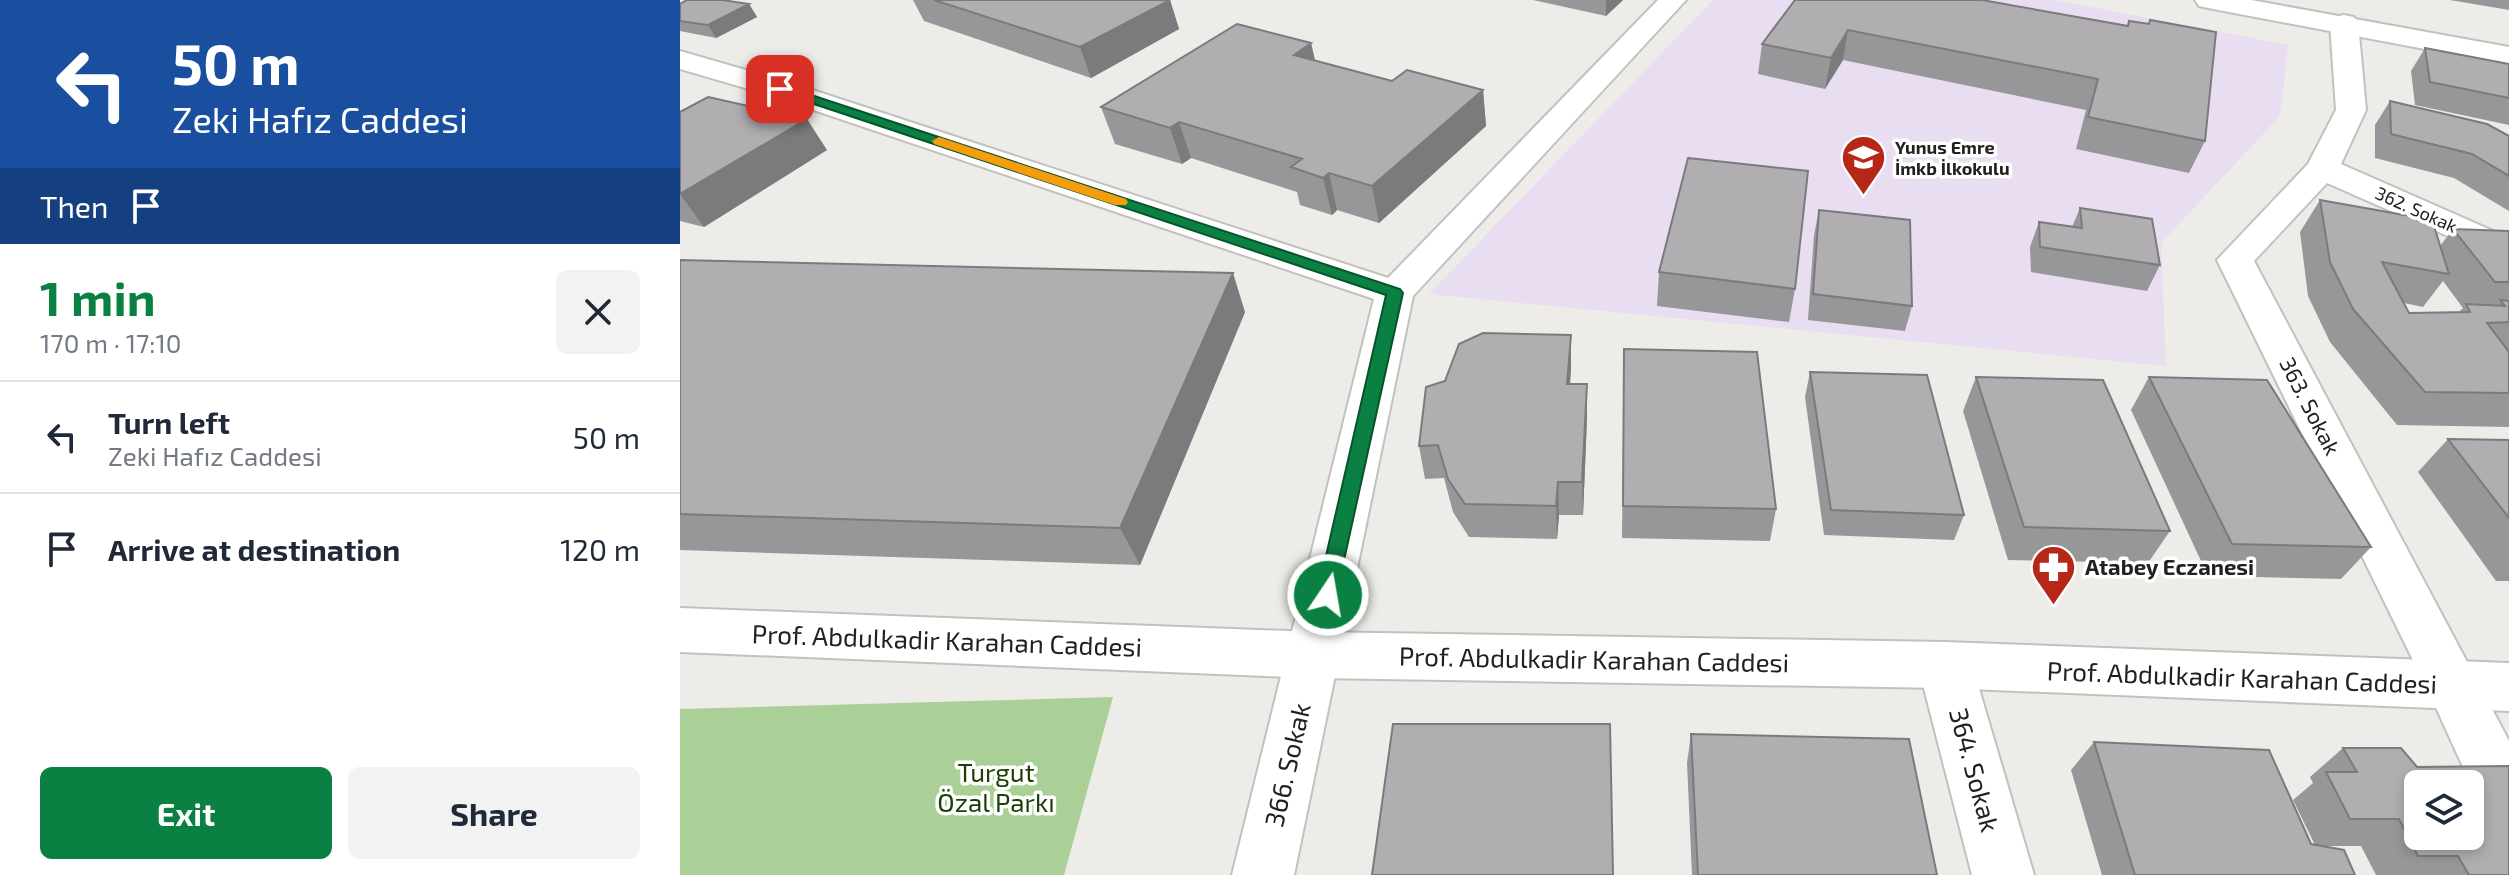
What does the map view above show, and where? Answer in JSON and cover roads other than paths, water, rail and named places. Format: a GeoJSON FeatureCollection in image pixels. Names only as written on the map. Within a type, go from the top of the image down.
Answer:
{"type":"FeatureCollection","features":[{"type":"Feature","properties":{"kind":"street"},"geometry":{"type":"LineString","coordinates":[[680,60],[780,89],[1395,293],[1673,0]]}},
{"type":"Feature","properties":{"kind":"street"},"geometry":{"type":"LineString","coordinates":[[2208,0],[2509,56]]}},
{"type":"Feature","properties":{"kind":"street"},"geometry":{"type":"LineString","coordinates":[[2453,19],[2509,32]]}},
{"type":"Feature","properties":{"kind":"street","name":"363. Sokak"},"geometry":{"type":"LineString","coordinates":[[2344,23],[2351,110],[2322,168],[2235,260],[2454,687],[2509,802]]}},
{"type":"Feature","properties":{"kind":"street"},"geometry":{"type":"LineString","coordinates":[[680,95],[715,70]]}},
{"type":"Feature","properties":{"kind":"street","name":"362. Sokak"},"geometry":{"type":"LineString","coordinates":[[2322,168],[2509,252]]}},
{"type":"Feature","properties":{"kind":"street","name":"366. Sokak"},"geometry":{"type":"LineString","coordinates":[[1263,875],[1395,293]]}},
{"type":"Feature","properties":{"kind":"street","name":"Prof. Abdulkadir Karahan Caddesi"},"geometry":{"type":"LineString","coordinates":[[680,630],[1314,655],[1945,665],[2509,687]]}},
{"type":"Feature","properties":{"kind":"street","name":"364. Sokak"},"geometry":{"type":"LineString","coordinates":[[1945,665],[2003,875]]}},
{"type":"Feature","properties":{"kind":"place","name":"Yunus Emre İmkb İlkokulu"},"geometry":{"type":"Point","coordinates":[1864,197]}},
{"type":"Feature","properties":{"kind":"place","name":"Atabey Eczanesi"},"geometry":{"type":"Point","coordinates":[2054,606]}},
{"type":"Feature","properties":{"kind":"park label","name":"Turgut Özal Parkı"},"geometry":{"type":"Point","coordinates":[996,788]}}]}
